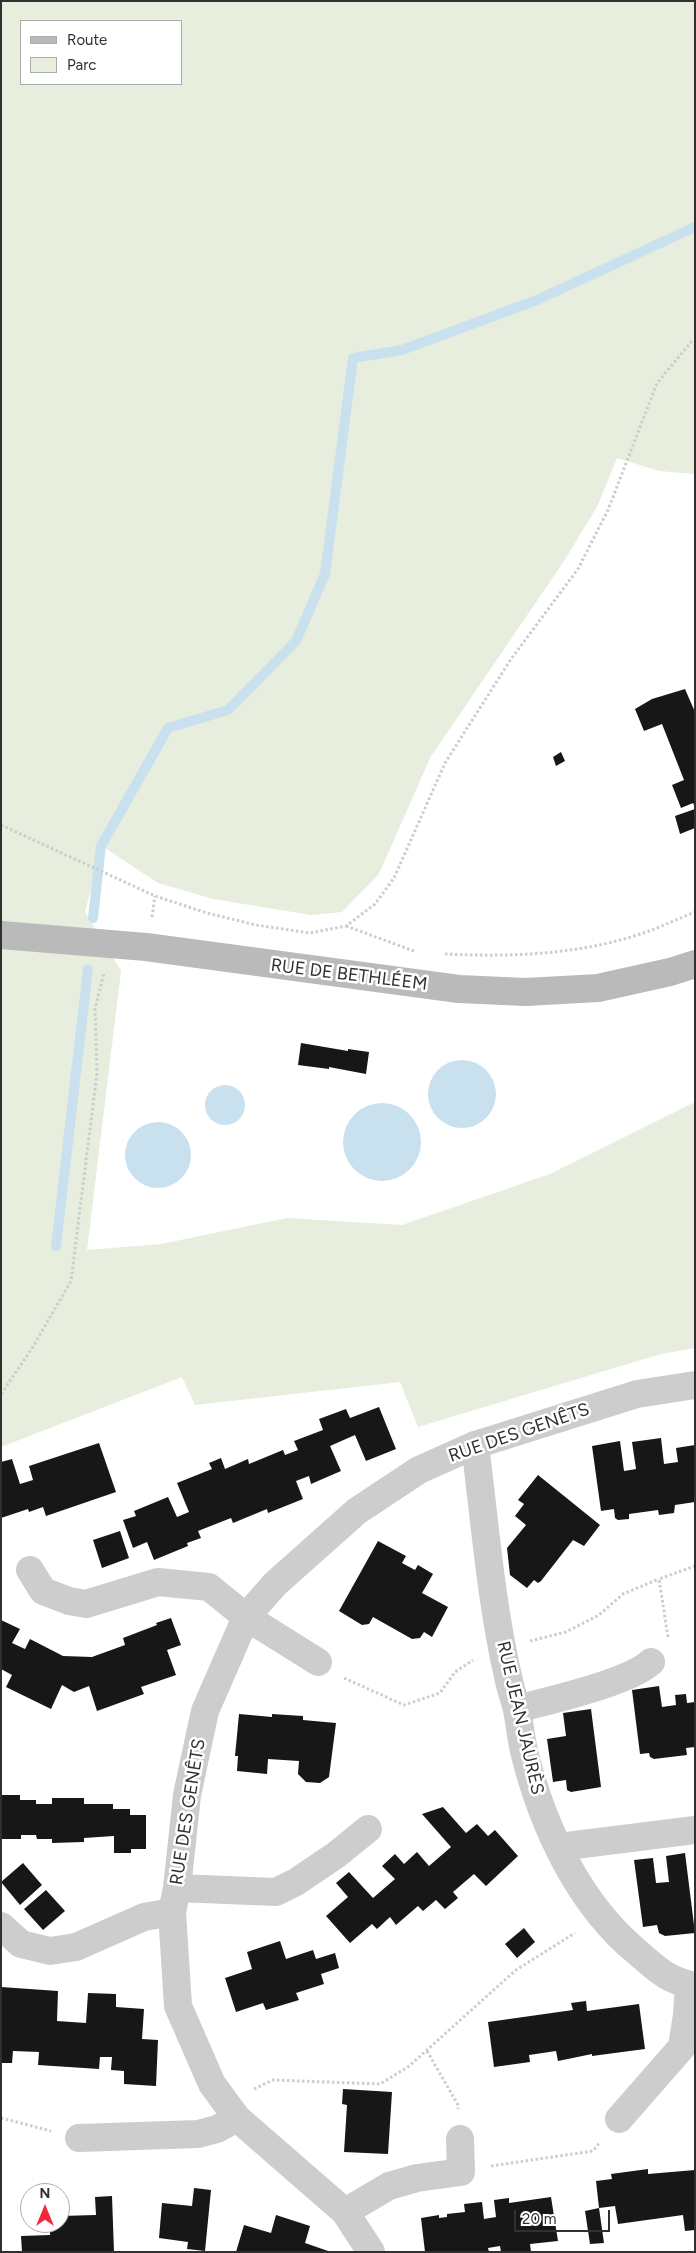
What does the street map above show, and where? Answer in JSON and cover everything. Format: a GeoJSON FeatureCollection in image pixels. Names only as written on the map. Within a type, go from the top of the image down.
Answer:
{"type":"FeatureCollection","features":[{"type":"Feature","properties":{"kind":"main road","name":"RUE DE BETHLÉEM"},"geometry":{"type":"LineString","coordinates":[[1,935],[190,953],[450,988],[526,992],[598,988],[670,972],[695,964]]}},
{"type":"Feature","properties":{"kind":"street","name":"RUE DES GENÊTS"},"geometry":{"type":"LineString","coordinates":[[371,2252],[345,2212],[231,2111],[212,2084],[178,2006],[175,1900],[187,1795],[205,1712],[246,1617],[275,1584],[357,1511],[419,1470],[475,1445],[637,1394],[695,1385]]}},
{"type":"Feature","properties":{"kind":"street","name":"RUE JEAN JAURÈS"},"geometry":{"type":"LineString","coordinates":[[475,1445],[498,1624],[509,1681],[517,1709],[524,1754],[539,1802],[574,1876],[601,1916],[627,1944],[670,1979],[692,1986]]}},
{"type":"Feature","properties":{"kind":"street"},"geometry":{"type":"LineString","coordinates":[[30,1570],[43,1590],[69,1601],[86,1604],[158,1582],[209,1587],[246,1617],[318,1662]]}},
{"type":"Feature","properties":{"kind":"street"},"geometry":{"type":"LineString","coordinates":[[517,1709],[618,1679],[644,1668],[651,1662]]}},
{"type":"Feature","properties":{"kind":"street"},"geometry":{"type":"LineString","coordinates":[[1,1926],[21,1944],[50,1951],[76,1947],[144,1917],[175,1900],[276,1892],[296,1882],[336,1855],[368,1829]]}},
{"type":"Feature","properties":{"kind":"street"},"geometry":{"type":"LineString","coordinates":[[559,1847],[695,1830]]}},
{"type":"Feature","properties":{"kind":"street"},"geometry":{"type":"LineString","coordinates":[[619,2119],[682,2048],[692,1986]]}},
{"type":"Feature","properties":{"kind":"street"},"geometry":{"type":"LineString","coordinates":[[79,2138],[198,2134],[217,2129],[231,2111]]}},
{"type":"Feature","properties":{"kind":"street"},"geometry":{"type":"LineString","coordinates":[[345,2212],[389,2186],[417,2178],[461,2172],[460,2139]]}},
{"type":"Feature","properties":{"kind":"path"},"geometry":{"type":"LineString","coordinates":[[1,825],[155,896],[207,913],[256,925],[310,933],[346,926],[374,904],[394,878],[444,763],[511,659],[578,569],[608,510],[657,383],[692,341],[695,341]]}},
{"type":"Feature","properties":{"kind":"path"},"geometry":{"type":"LineString","coordinates":[[439,954],[486,956],[564,952],[635,936],[695,912]]}},
{"type":"Feature","properties":{"kind":"path"},"geometry":{"type":"LineString","coordinates":[[346,926],[420,953]]}},
{"type":"Feature","properties":{"kind":"path"},"geometry":{"type":"LineString","coordinates":[[1,1394],[31,1350],[71,1281],[97,1073],[95,1009],[111,945]]}},
{"type":"Feature","properties":{"kind":"path"},"geometry":{"type":"LineString","coordinates":[[651,1662],[671,1658],[659,1579],[695,1566]]}},
{"type":"Feature","properties":{"kind":"path"},"geometry":{"type":"LineString","coordinates":[[231,2111],[273,2080],[380,2084],[408,2067],[516,1970],[601,1916]]}},
{"type":"Feature","properties":{"kind":"path"},"geometry":{"type":"LineString","coordinates":[[427,2051],[458,2105],[460,2139]]}},
{"type":"Feature","properties":{"kind":"path"},"geometry":{"type":"LineString","coordinates":[[1,2118],[79,2138]]}},
{"type":"Feature","properties":{"kind":"path"},"geometry":{"type":"LineString","coordinates":[[461,2172],[593,2151],[619,2119]]}},
{"type":"Feature","properties":{"kind":"green space"},"geometry":{"type":"Polygon","coordinates":[[[1,1],[695,1],[695,474],[659,471],[617,458],[597,507],[562,564],[430,758],[379,874],[342,912],[311,915],[213,899],[158,883],[102,846],[85,912],[121,971],[87,1250],[161,1244],[287,1218],[402,1225],[550,1174],[695,1102],[695,1348],[661,1354],[418,1427],[400,1382],[195,1405],[182,1377],[1,1447],[1,1]]]}},
{"type":"Feature","properties":{"kind":"water"},"geometry":{"type":"Polygon","coordinates":[[[462,1060],[475,1063],[486,1070],[493,1081],[496,1094],[493,1107],[486,1118],[475,1125],[462,1128],[449,1125],[438,1118],[431,1107],[428,1094],[431,1081],[438,1070],[449,1063],[462,1060]]]}},
{"type":"Feature","properties":{"kind":"water"},"geometry":{"type":"Polygon","coordinates":[[[225,1085],[239,1091],[245,1105],[239,1119],[225,1125],[211,1119],[205,1105],[211,1091],[225,1085]]]}},
{"type":"Feature","properties":{"kind":"water"},"geometry":{"type":"Polygon","coordinates":[[[382,1103],[397,1106],[410,1114],[418,1127],[421,1142],[418,1157],[410,1170],[397,1178],[382,1181],[367,1178],[354,1170],[346,1157],[343,1142],[346,1127],[354,1114],[367,1106],[382,1103]]]}},
{"type":"Feature","properties":{"kind":"water"},"geometry":{"type":"Polygon","coordinates":[[[151,1122],[165,1122],[177,1127],[186,1136],[191,1148],[189,1168],[182,1179],[165,1188],[151,1188],[139,1183],[130,1174],[125,1162],[125,1148],[130,1136],[139,1127],[151,1122]]]}},
{"type":"Feature","properties":{"kind":"building"},"geometry":{"type":"Polygon","coordinates":[[[685,689],[695,712],[695,807],[693,803],[681,808],[672,785],[684,780],[662,724],[644,731],[635,709],[652,699],[685,689]]]}},
{"type":"Feature","properties":{"kind":"building"},"geometry":{"type":"Polygon","coordinates":[[[561,752],[565,761],[556,766],[553,757],[561,752]]]}},
{"type":"Feature","properties":{"kind":"building"},"geometry":{"type":"Polygon","coordinates":[[[695,809],[695,828],[680,834],[675,816],[695,809]]]}},
{"type":"Feature","properties":{"kind":"building"},"geometry":{"type":"Polygon","coordinates":[[[301,1043],[348,1051],[348,1049],[369,1052],[366,1074],[329,1067],[329,1069],[298,1065],[301,1043]]]}},
{"type":"Feature","properties":{"kind":"building"},"geometry":{"type":"Polygon","coordinates":[[[379,1407],[396,1449],[366,1461],[355,1435],[330,1446],[341,1471],[311,1484],[309,1476],[296,1481],[303,1499],[268,1513],[267,1509],[233,1523],[231,1518],[198,1531],[201,1538],[187,1543],[188,1546],[154,1560],[147,1542],[133,1548],[123,1520],[136,1516],[134,1511],[168,1497],[177,1517],[189,1512],[177,1483],[212,1469],[209,1463],[221,1458],[225,1469],[248,1459],[249,1464],[283,1450],[285,1455],[298,1450],[294,1441],[323,1430],[319,1419],[346,1409],[350,1418],[379,1407]]]}},
{"type":"Feature","properties":{"kind":"building"},"geometry":{"type":"Polygon","coordinates":[[[661,1438],[664,1464],[678,1462],[676,1448],[695,1445],[695,1502],[675,1505],[674,1513],[659,1515],[658,1510],[629,1514],[629,1519],[618,1520],[615,1518],[614,1509],[601,1511],[592,1446],[620,1441],[624,1471],[636,1469],[632,1442],[661,1438]]]}},
{"type":"Feature","properties":{"kind":"building"},"geometry":{"type":"Polygon","coordinates":[[[99,1443],[116,1492],[46,1516],[43,1507],[29,1512],[28,1509],[1,1518],[1,1462],[12,1459],[20,1484],[33,1480],[29,1466],[99,1443]]]}},
{"type":"Feature","properties":{"kind":"building"},"geometry":{"type":"Polygon","coordinates":[[[538,1475],[600,1525],[584,1546],[573,1540],[541,1581],[538,1583],[534,1580],[527,1588],[510,1575],[507,1548],[526,1525],[515,1516],[524,1504],[518,1500],[538,1475]]]}},
{"type":"Feature","properties":{"kind":"building"},"geometry":{"type":"Polygon","coordinates":[[[120,1531],[129,1558],[102,1568],[93,1540],[120,1531]]]}},
{"type":"Feature","properties":{"kind":"building"},"geometry":{"type":"Polygon","coordinates":[[[378,1541],[406,1556],[402,1563],[415,1570],[418,1565],[433,1574],[422,1593],[448,1607],[432,1637],[424,1632],[420,1638],[412,1639],[373,1617],[369,1624],[362,1625],[339,1611],[378,1541]]]}},
{"type":"Feature","properties":{"kind":"building"},"geometry":{"type":"Polygon","coordinates":[[[171,1618],[181,1645],[167,1650],[176,1675],[141,1687],[144,1694],[97,1711],[89,1686],[74,1692],[62,1685],[51,1709],[6,1687],[12,1675],[1,1669],[1,1620],[20,1629],[12,1643],[25,1649],[30,1639],[63,1656],[92,1657],[125,1645],[123,1638],[171,1618]]]}},
{"type":"Feature","properties":{"kind":"building"},"geometry":{"type":"Polygon","coordinates":[[[659,1686],[662,1707],[676,1705],[675,1695],[686,1694],[687,1703],[695,1702],[695,1747],[686,1748],[687,1755],[654,1759],[650,1757],[649,1753],[640,1754],[632,1690],[659,1686]]]}},
{"type":"Feature","properties":{"kind":"building"},"geometry":{"type":"Polygon","coordinates":[[[591,1709],[601,1787],[571,1792],[567,1790],[566,1780],[553,1782],[547,1739],[566,1736],[563,1713],[591,1709]]]}},
{"type":"Feature","properties":{"kind":"building"},"geometry":{"type":"Polygon","coordinates":[[[239,1714],[272,1717],[272,1714],[303,1716],[303,1720],[336,1723],[329,1777],[320,1783],[306,1782],[298,1774],[299,1761],[268,1759],[267,1774],[237,1771],[238,1756],[235,1756],[239,1714]]]}},
{"type":"Feature","properties":{"kind":"building"},"geometry":{"type":"Polygon","coordinates":[[[1,1795],[20,1795],[20,1800],[36,1800],[36,1804],[52,1804],[52,1798],[84,1798],[84,1804],[113,1804],[113,1809],[130,1809],[130,1815],[146,1815],[146,1849],[131,1849],[131,1853],[114,1853],[114,1836],[84,1838],[84,1842],[52,1843],[52,1839],[37,1839],[36,1835],[21,1835],[21,1839],[1,1839],[1,1795]]]}},
{"type":"Feature","properties":{"kind":"building"},"geometry":{"type":"Polygon","coordinates":[[[443,1807],[466,1833],[477,1824],[488,1836],[495,1830],[518,1856],[486,1886],[474,1874],[453,1892],[458,1898],[445,1909],[436,1900],[423,1911],[418,1906],[396,1925],[390,1917],[377,1929],[372,1924],[350,1943],[326,1916],[348,1897],[336,1883],[349,1872],[373,1898],[395,1879],[382,1866],[395,1854],[404,1864],[417,1852],[429,1866],[451,1847],[422,1814],[443,1807]]]}},
{"type":"Feature","properties":{"kind":"building"},"geometry":{"type":"Polygon","coordinates":[[[685,1853],[695,1933],[665,1936],[659,1933],[657,1925],[643,1927],[634,1860],[653,1858],[656,1883],[669,1882],[666,1856],[685,1853]]]}},
{"type":"Feature","properties":{"kind":"building"},"geometry":{"type":"Polygon","coordinates":[[[23,1863],[42,1885],[20,1905],[1,1882],[23,1863]]]}},
{"type":"Feature","properties":{"kind":"building"},"geometry":{"type":"Polygon","coordinates":[[[46,1890],[65,1911],[43,1930],[24,1909],[46,1890]]]}},
{"type":"Feature","properties":{"kind":"building"},"geometry":{"type":"Polygon","coordinates":[[[524,1928],[535,1942],[517,1958],[505,1944],[524,1928]]]}},
{"type":"Feature","properties":{"kind":"building"},"geometry":{"type":"Polygon","coordinates":[[[280,1941],[286,1959],[313,1950],[316,1959],[335,1953],[339,1968],[321,1974],[324,1984],[296,1993],[299,2000],[266,2010],[263,2003],[236,2012],[225,1978],[252,1969],[247,1952],[280,1941]]]}},
{"type":"Feature","properties":{"kind":"building"},"geometry":{"type":"Polygon","coordinates":[[[1,1987],[58,1991],[57,2021],[86,2023],[88,1993],[116,1994],[116,2007],[144,2009],[142,2039],[158,2040],[156,2086],[124,2084],[124,2071],[111,2070],[112,2057],[100,2057],[99,2069],[38,2065],[39,2052],[13,2051],[12,2063],[1,2063],[1,1987]]]}},
{"type":"Feature","properties":{"kind":"building"},"geometry":{"type":"Polygon","coordinates":[[[586,2001],[587,2011],[639,2004],[645,2049],[592,2056],[592,2054],[558,2061],[556,2051],[529,2055],[530,2062],[494,2067],[488,2022],[573,2010],[571,2003],[586,2001]]]}},
{"type":"Feature","properties":{"kind":"building"},"geometry":{"type":"Polygon","coordinates":[[[343,2089],[392,2092],[388,2154],[344,2152],[347,2105],[342,2104],[343,2089]]]}},
{"type":"Feature","properties":{"kind":"building"},"geometry":{"type":"Polygon","coordinates":[[[648,2169],[648,2174],[695,2170],[695,2230],[685,2231],[683,2215],[618,2224],[615,2206],[599,2208],[596,2181],[612,2179],[611,2174],[648,2169]]]}},
{"type":"Feature","properties":{"kind":"building"},"geometry":{"type":"Polygon","coordinates":[[[194,2188],[211,2190],[205,2251],[187,2249],[188,2242],[159,2238],[162,2203],[192,2206],[194,2188]]]}},
{"type":"Feature","properties":{"kind":"building"},"geometry":{"type":"Polygon","coordinates":[[[112,2196],[114,2252],[22,2252],[21,2236],[70,2233],[70,2216],[96,2215],[95,2197],[112,2196]]]}},
{"type":"Feature","properties":{"kind":"building"},"geometry":{"type":"Polygon","coordinates":[[[551,2197],[558,2241],[530,2244],[531,2252],[501,2252],[500,2246],[488,2248],[489,2252],[425,2252],[421,2218],[439,2215],[439,2218],[447,2217],[447,2214],[465,2212],[464,2204],[482,2202],[484,2219],[496,2217],[494,2200],[509,2198],[509,2203],[551,2197]]]}},
{"type":"Feature","properties":{"kind":"building"},"geometry":{"type":"Polygon","coordinates":[[[599,2208],[604,2243],[590,2244],[585,2211],[599,2208]]]}},
{"type":"Feature","properties":{"kind":"building"},"geometry":{"type":"Polygon","coordinates":[[[276,2215],[310,2226],[305,2243],[331,2252],[236,2252],[244,2225],[271,2233],[276,2215]]]}},
{"type":"Feature","properties":{"kind":"waterway"},"geometry":{"type":"LineString","coordinates":[[93,918],[101,846],[168,728],[228,710],[296,641],[325,574],[353,358],[402,350],[537,300],[695,227]]}},
{"type":"Feature","properties":{"kind":"waterway"},"geometry":{"type":"LineString","coordinates":[[56,1246],[88,969]]}}]}
